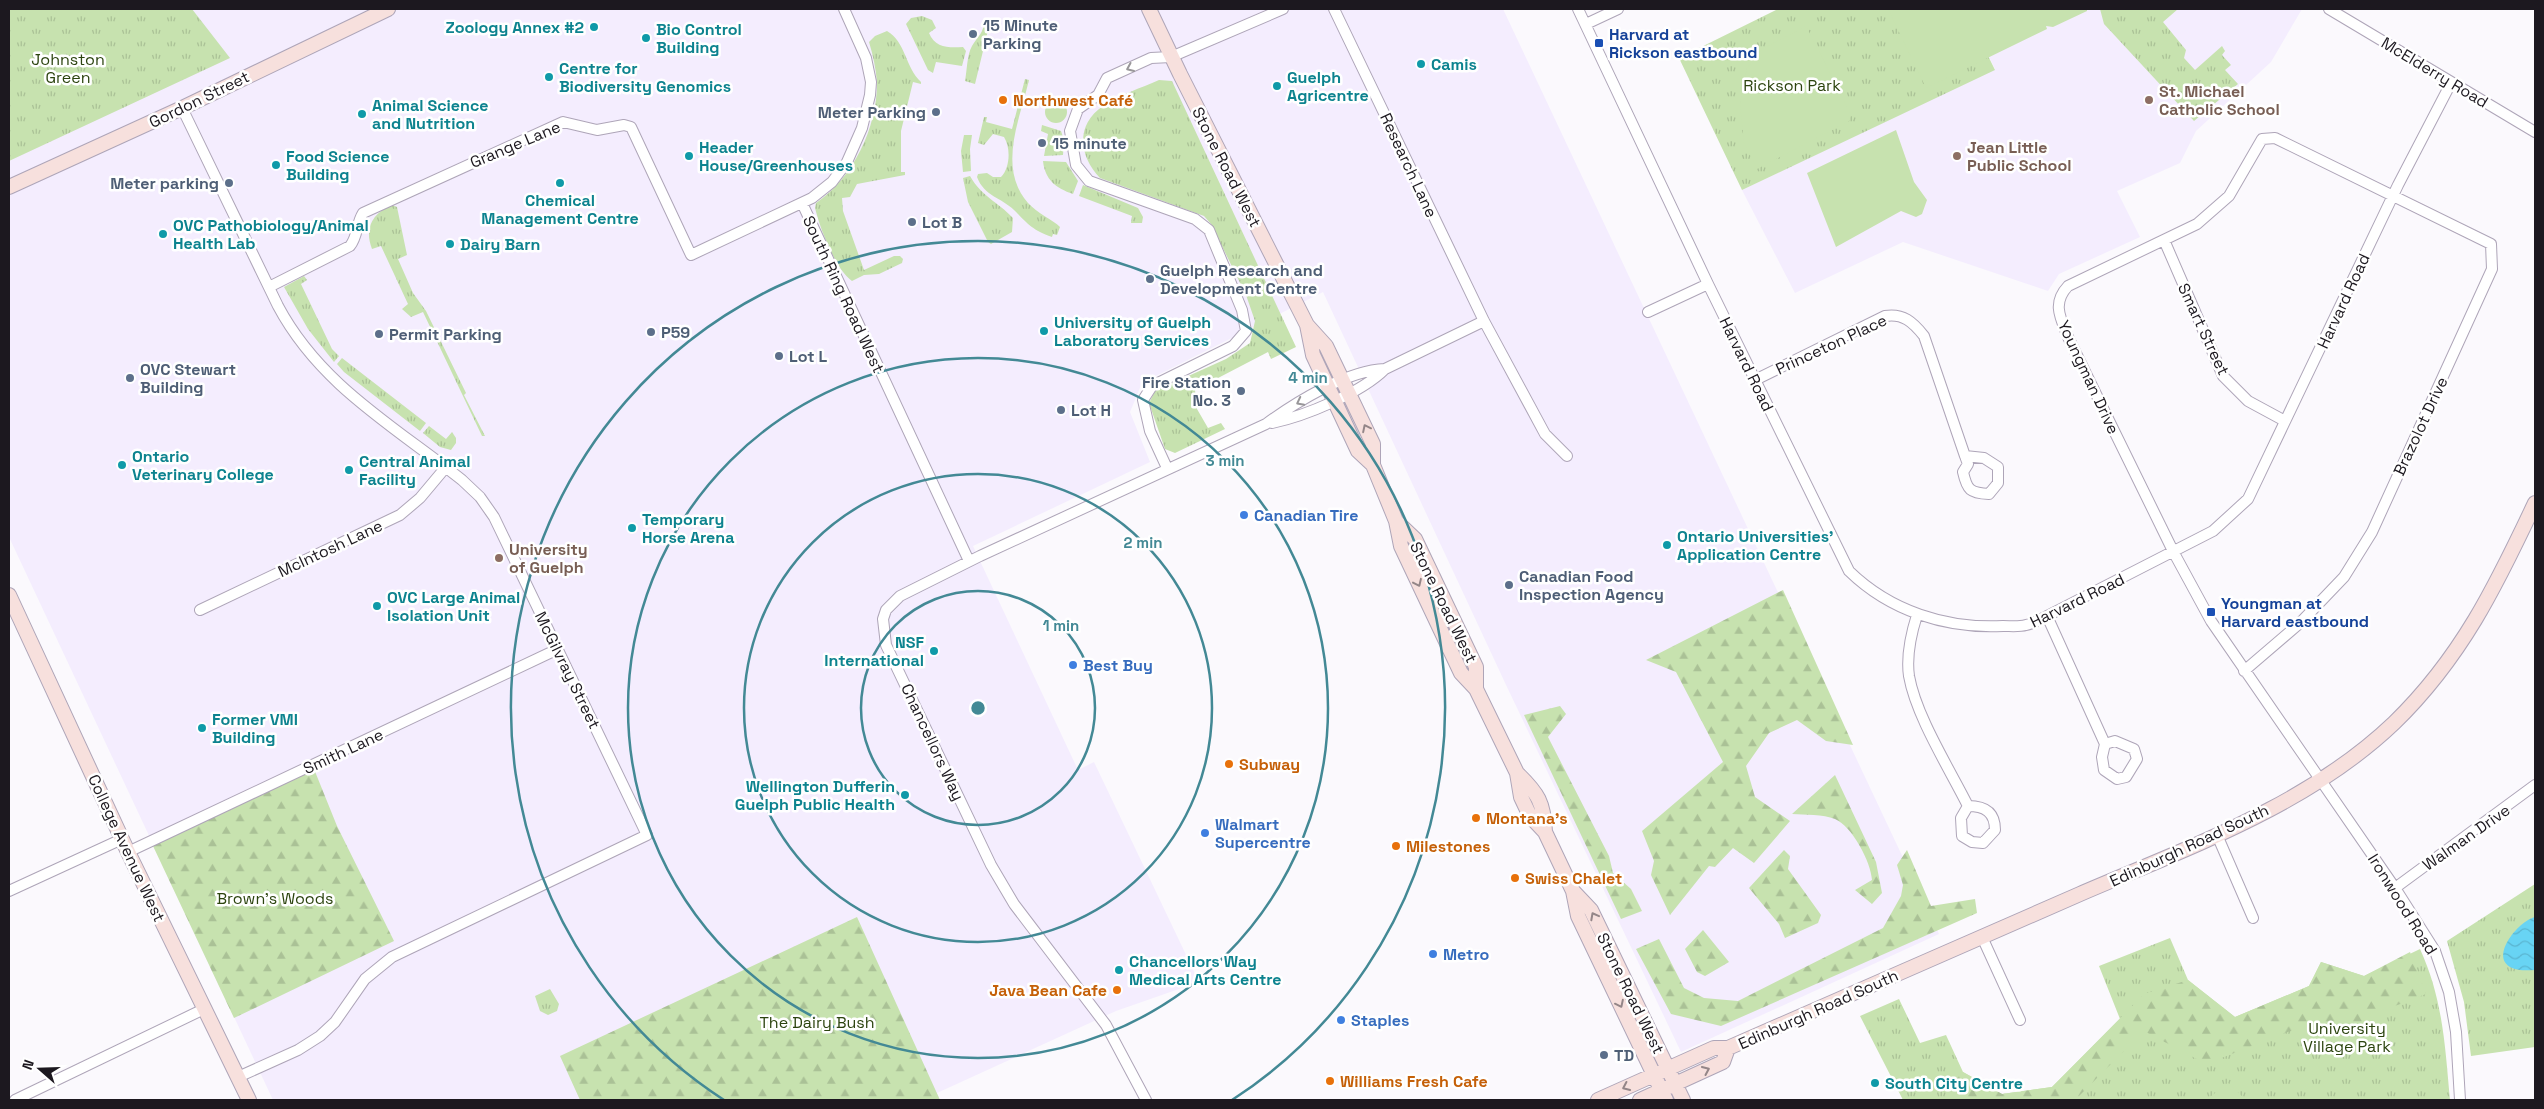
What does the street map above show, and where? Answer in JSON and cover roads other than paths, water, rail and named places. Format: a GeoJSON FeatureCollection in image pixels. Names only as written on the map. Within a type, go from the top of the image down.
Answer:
{"type":"FeatureCollection","features":[{"type":"Feature","properties":{"kind":"main road","name":"Gordon Street"},"geometry":{"type":"LineString","coordinates":[[9,187],[182,108],[388,9]]}},
{"type":"Feature","properties":{"kind":"main road","name":"Stone Road West"},"geometry":{"type":"LineString","coordinates":[[1149,9],[1307,325],[1326,346],[1339,390],[1374,444],[1373,465],[1396,521],[1401,546],[1461,673],[1476,689],[1517,772],[1534,790],[1544,809],[1545,832],[1573,891],[1578,916],[1663,1095]]}},
{"type":"Feature","properties":{"kind":"main road","name":"Edinburgh Road South"},"geometry":{"type":"LineString","coordinates":[[1598,1100],[1714,1048],[1728,1048],[2216,835],[2321,781],[2394,723],[2434,680],[2472,628],[2503,572],[2535,503]]}},
{"type":"Feature","properties":{"kind":"main road","name":"College Avenue West"},"geometry":{"type":"LineString","coordinates":[[9,595],[125,846],[249,1100]]}},
{"type":"Feature","properties":{"kind":"main road","name":"Stone Road West"},"geometry":{"type":"LineString","coordinates":[[1573,891],[1591,910],[1683,1100]]}},
{"type":"Feature","properties":{"kind":"main road","name":"Edinburgh Road South"},"geometry":{"type":"LineString","coordinates":[[1640,1100],[1663,1095],[1675,1084],[1723,1062],[1728,1048]]}},
{"type":"Feature","properties":{"kind":"street","name":"South Ring Road West"},"geometry":{"type":"LineString","coordinates":[[844,9],[866,58],[871,82],[870,98],[860,134],[847,162],[827,186],[802,203],[969,561]]}},
{"type":"Feature","properties":{"kind":"street"},"geometry":{"type":"LineString","coordinates":[[1167,468],[1150,431],[1143,400],[1152,386],[1233,346],[1246,331],[1242,310],[1209,230],[1195,219],[1089,181],[1076,165],[1070,131],[1078,109],[1098,95],[1107,78],[1151,58],[1172,57],[1282,9]]}},
{"type":"Feature","properties":{"kind":"street","name":"Research Lane"},"geometry":{"type":"LineString","coordinates":[[1334,9],[1484,321],[1545,434],[1567,456]]}},
{"type":"Feature","properties":{"kind":"street","name":"Harvard Road"},"geometry":{"type":"LineString","coordinates":[[1578,9],[1708,284],[1849,571],[1865,587],[1917,615],[1950,625],[1979,628],[2027,625],[2047,616],[2174,553],[2213,531],[2248,499],[2393,195],[2451,82]]}},
{"type":"Feature","properties":{"kind":"street"},"geometry":{"type":"LineString","coordinates":[[1586,24],[1618,9]]}},
{"type":"Feature","properties":{"kind":"street","name":"McElderry Road"},"geometry":{"type":"LineString","coordinates":[[2334,10],[2535,132]]}},
{"type":"Feature","properties":{"kind":"street","name":"McGilvray Street"},"geometry":{"type":"LineString","coordinates":[[182,108],[288,325],[321,368],[337,383],[446,467],[474,491],[494,517],[647,835],[392,957],[365,979],[335,1022],[320,1036],[298,1050],[238,1077]]}},
{"type":"Feature","properties":{"kind":"street","name":"Grange Lane"},"geometry":{"type":"LineString","coordinates":[[269,287],[350,246],[354,240],[357,222],[363,213],[563,122],[597,130],[624,125],[631,127],[690,255],[802,203]]}},
{"type":"Feature","properties":{"kind":"street","name":"Youngman Drive"},"geometry":{"type":"LineString","coordinates":[[2321,781],[2211,621],[2174,553],[2068,337],[2057,308],[2059,298],[2068,286],[2196,224],[2229,196],[2262,139],[2275,138],[2393,195]]}},
{"type":"Feature","properties":{"kind":"street","name":"Brazolot Drive"},"geometry":{"type":"LineString","coordinates":[[2244,671],[2300,623],[2344,577],[2372,532],[2492,269],[2491,244],[2393,195]]}},
{"type":"Feature","properties":{"kind":"street","name":"Smart Street"},"geometry":{"type":"LineString","coordinates":[[2164,240],[2223,376],[2248,401],[2286,421]]}},
{"type":"Feature","properties":{"kind":"street"},"geometry":{"type":"LineString","coordinates":[[1648,312],[1708,284]]}},
{"type":"Feature","properties":{"kind":"street","name":"Princeton Place"},"geometry":{"type":"LineString","coordinates":[[1755,380],[1885,316],[1896,315],[1914,322],[1924,336],[1965,456]]}},
{"type":"Feature","properties":{"kind":"street"},"geometry":{"type":"LineString","coordinates":[[1339,390],[1373,382],[1385,370],[1484,321]]}},
{"type":"Feature","properties":{"kind":"street","name":"Chancellors Way"},"geometry":{"type":"LineString","coordinates":[[1146,1100],[1106,1025],[1014,904],[991,865],[884,637],[882,619],[892,602],[900,596],[969,561],[1167,468],[1266,424],[1291,406],[1339,390]]}},
{"type":"Feature","properties":{"kind":"street","name":"McIntosh Lane"},"geometry":{"type":"LineString","coordinates":[[200,610],[400,516],[420,498],[446,467]]}},
{"type":"Feature","properties":{"kind":"street"},"geometry":{"type":"LineString","coordinates":[[1917,615],[1909,650],[1909,676],[1919,708],[1968,806]]}},
{"type":"Feature","properties":{"kind":"street"},"geometry":{"type":"LineString","coordinates":[[2047,616],[2105,744]]}},
{"type":"Feature","properties":{"kind":"street","name":"Smith Lane"},"geometry":{"type":"LineString","coordinates":[[9,890],[125,846],[558,649]]}},
{"type":"Feature","properties":{"kind":"street","name":"Ironwood Road"},"geometry":{"type":"LineString","coordinates":[[2321,781],[2396,888],[2435,951],[2449,992],[2456,1032],[2460,1100]]}},
{"type":"Feature","properties":{"kind":"street","name":"Walman Drive"},"geometry":{"type":"LineString","coordinates":[[2396,888],[2535,785]]}},
{"type":"Feature","properties":{"kind":"street"},"geometry":{"type":"LineString","coordinates":[[2216,835],[2253,918]]}},
{"type":"Feature","properties":{"kind":"street"},"geometry":{"type":"LineString","coordinates":[[1982,937],[2020,1020]]}},
{"type":"Feature","properties":{"kind":"street"},"geometry":{"type":"LineString","coordinates":[[15,1100],[204,1009]]}},
{"type":"Feature","properties":{"kind":"water"},"geometry":{"type":"Polygon","coordinates":[[[2535,917],[2535,970],[2515,969],[2507,964],[2504,958],[2504,950],[2514,933],[2528,920],[2535,917]]]}},
{"type":"Feature","properties":{"kind":"place","name":"Zoology Annex #2"},"geometry":{"type":"Point","coordinates":[594,27]}},
{"type":"Feature","properties":{"kind":"place","name":"15 Minute Parking"},"geometry":{"type":"Point","coordinates":[973,34]}},
{"type":"Feature","properties":{"kind":"place","name":"Bio Control Building"},"geometry":{"type":"Point","coordinates":[646,38]}},
{"type":"Feature","properties":{"kind":"place","name":"Harvard at Rickson eastbound"},"geometry":{"type":"Point","coordinates":[1599,43]}},
{"type":"Feature","properties":{"kind":"place","name":"Camis"},"geometry":{"type":"Point","coordinates":[1421,64]}},
{"type":"Feature","properties":{"kind":"place","name":"Centre for Biodiversity Genomics"},"geometry":{"type":"Point","coordinates":[549,77]}},
{"type":"Feature","properties":{"kind":"place","name":"Guelph Agricentre"},"geometry":{"type":"Point","coordinates":[1277,86]}},
{"type":"Feature","properties":{"kind":"place","name":"Northwest Café"},"geometry":{"type":"Point","coordinates":[1003,100]}},
{"type":"Feature","properties":{"kind":"place","name":"St. Michael Catholic School"},"geometry":{"type":"Point","coordinates":[2149,100]}},
{"type":"Feature","properties":{"kind":"place","name":"Meter Parking"},"geometry":{"type":"Point","coordinates":[936,112]}},
{"type":"Feature","properties":{"kind":"place","name":"Animal Science and Nutrition"},"geometry":{"type":"Point","coordinates":[362,114]}},
{"type":"Feature","properties":{"kind":"place","name":"15 minute"},"geometry":{"type":"Point","coordinates":[1042,143]}},
{"type":"Feature","properties":{"kind":"place","name":"Header House/Greenhouses"},"geometry":{"type":"Point","coordinates":[689,156]}},
{"type":"Feature","properties":{"kind":"place","name":"Jean Little Public School"},"geometry":{"type":"Point","coordinates":[1957,156]}},
{"type":"Feature","properties":{"kind":"place","name":"Food Science Building"},"geometry":{"type":"Point","coordinates":[276,165]}},
{"type":"Feature","properties":{"kind":"place","name":"Meter parking"},"geometry":{"type":"Point","coordinates":[229,183]}},
{"type":"Feature","properties":{"kind":"place","name":"Chemical Management Centre"},"geometry":{"type":"Point","coordinates":[560,183]}},
{"type":"Feature","properties":{"kind":"place","name":"Lot B"},"geometry":{"type":"Point","coordinates":[912,222]}},
{"type":"Feature","properties":{"kind":"place","name":"OVC Pathobiology/Animal Health Lab"},"geometry":{"type":"Point","coordinates":[163,234]}},
{"type":"Feature","properties":{"kind":"place","name":"Dairy Barn"},"geometry":{"type":"Point","coordinates":[450,244]}},
{"type":"Feature","properties":{"kind":"place","name":"Guelph Research and Development Centre"},"geometry":{"type":"Point","coordinates":[1150,279]}},
{"type":"Feature","properties":{"kind":"place","name":"University of Guelph Laboratory Services"},"geometry":{"type":"Point","coordinates":[1044,331]}},
{"type":"Feature","properties":{"kind":"place","name":"P59"},"geometry":{"type":"Point","coordinates":[651,332]}},
{"type":"Feature","properties":{"kind":"place","name":"Permit Parking"},"geometry":{"type":"Point","coordinates":[379,334]}},
{"type":"Feature","properties":{"kind":"place","name":"Lot L"},"geometry":{"type":"Point","coordinates":[779,356]}},
{"type":"Feature","properties":{"kind":"place","name":"OVC Stewart Building"},"geometry":{"type":"Point","coordinates":[130,378]}},
{"type":"Feature","properties":{"kind":"place","name":"Fire Station No. 3"},"geometry":{"type":"Point","coordinates":[1241,391]}},
{"type":"Feature","properties":{"kind":"place","name":"Lot H"},"geometry":{"type":"Point","coordinates":[1061,410]}},
{"type":"Feature","properties":{"kind":"place","name":"Ontario Veterinary College"},"geometry":{"type":"Point","coordinates":[122,465]}},
{"type":"Feature","properties":{"kind":"place","name":"Central Animal Facility"},"geometry":{"type":"Point","coordinates":[349,470]}},
{"type":"Feature","properties":{"kind":"place","name":"Canadian Tire"},"geometry":{"type":"Point","coordinates":[1244,515]}},
{"type":"Feature","properties":{"kind":"place","name":"Temporary Horse Arena"},"geometry":{"type":"Point","coordinates":[632,528]}},
{"type":"Feature","properties":{"kind":"place","name":"Ontario Universities' Application Centre"},"geometry":{"type":"Point","coordinates":[1667,545]}},
{"type":"Feature","properties":{"kind":"place","name":"University of Guelph"},"geometry":{"type":"Point","coordinates":[499,558]}},
{"type":"Feature","properties":{"kind":"place","name":"Canadian Food Inspection Agency"},"geometry":{"type":"Point","coordinates":[1509,585]}},
{"type":"Feature","properties":{"kind":"place","name":"OVC Large Animal Isolation Unit"},"geometry":{"type":"Point","coordinates":[377,606]}},
{"type":"Feature","properties":{"kind":"place","name":"Youngman at Harvard eastbound"},"geometry":{"type":"Point","coordinates":[2211,612]}},
{"type":"Feature","properties":{"kind":"place","name":"NSF International"},"geometry":{"type":"Point","coordinates":[934,651]}},
{"type":"Feature","properties":{"kind":"place","name":"Best Buy"},"geometry":{"type":"Point","coordinates":[1073,665]}},
{"type":"Feature","properties":{"kind":"place","name":"Former VMI Building"},"geometry":{"type":"Point","coordinates":[202,728]}},
{"type":"Feature","properties":{"kind":"place","name":"Subway"},"geometry":{"type":"Point","coordinates":[1229,764]}},
{"type":"Feature","properties":{"kind":"place","name":"Wellington Dufferin Guelph Public Health"},"geometry":{"type":"Point","coordinates":[905,795]}},
{"type":"Feature","properties":{"kind":"place","name":"Montana's"},"geometry":{"type":"Point","coordinates":[1476,818]}},
{"type":"Feature","properties":{"kind":"place","name":"Walmart Supercentre"},"geometry":{"type":"Point","coordinates":[1205,833]}},
{"type":"Feature","properties":{"kind":"place","name":"Milestones"},"geometry":{"type":"Point","coordinates":[1396,846]}},
{"type":"Feature","properties":{"kind":"place","name":"Swiss Chalet"},"geometry":{"type":"Point","coordinates":[1515,878]}},
{"type":"Feature","properties":{"kind":"place","name":"Metro"},"geometry":{"type":"Point","coordinates":[1433,954]}},
{"type":"Feature","properties":{"kind":"place","name":"Chancellors Way Medical Arts Centre"},"geometry":{"type":"Point","coordinates":[1119,970]}},
{"type":"Feature","properties":{"kind":"place","name":"Java Bean Cafe"},"geometry":{"type":"Point","coordinates":[1117,990]}},
{"type":"Feature","properties":{"kind":"place","name":"Staples"},"geometry":{"type":"Point","coordinates":[1341,1020]}},
{"type":"Feature","properties":{"kind":"place","name":"TD"},"geometry":{"type":"Point","coordinates":[1604,1055]}},
{"type":"Feature","properties":{"kind":"place","name":"Williams Fresh Cafe"},"geometry":{"type":"Point","coordinates":[1330,1081]}},
{"type":"Feature","properties":{"kind":"place","name":"South City Centre"},"geometry":{"type":"Point","coordinates":[1875,1083]}},
{"type":"Feature","properties":{"kind":"park label","name":"Johnston Green"},"geometry":{"type":"Point","coordinates":[68,68]}},
{"type":"Feature","properties":{"kind":"park label","name":"Rickson Park"},"geometry":{"type":"Point","coordinates":[1792,85]}},
{"type":"Feature","properties":{"kind":"park label","name":"Brown's Woods"},"geometry":{"type":"Point","coordinates":[275,898]}},
{"type":"Feature","properties":{"kind":"park label","name":"The Dairy Bush"},"geometry":{"type":"Point","coordinates":[817,1022]}},
{"type":"Feature","properties":{"kind":"park label","name":"University Village Park"},"geometry":{"type":"Point","coordinates":[2347,1037]}}]}
